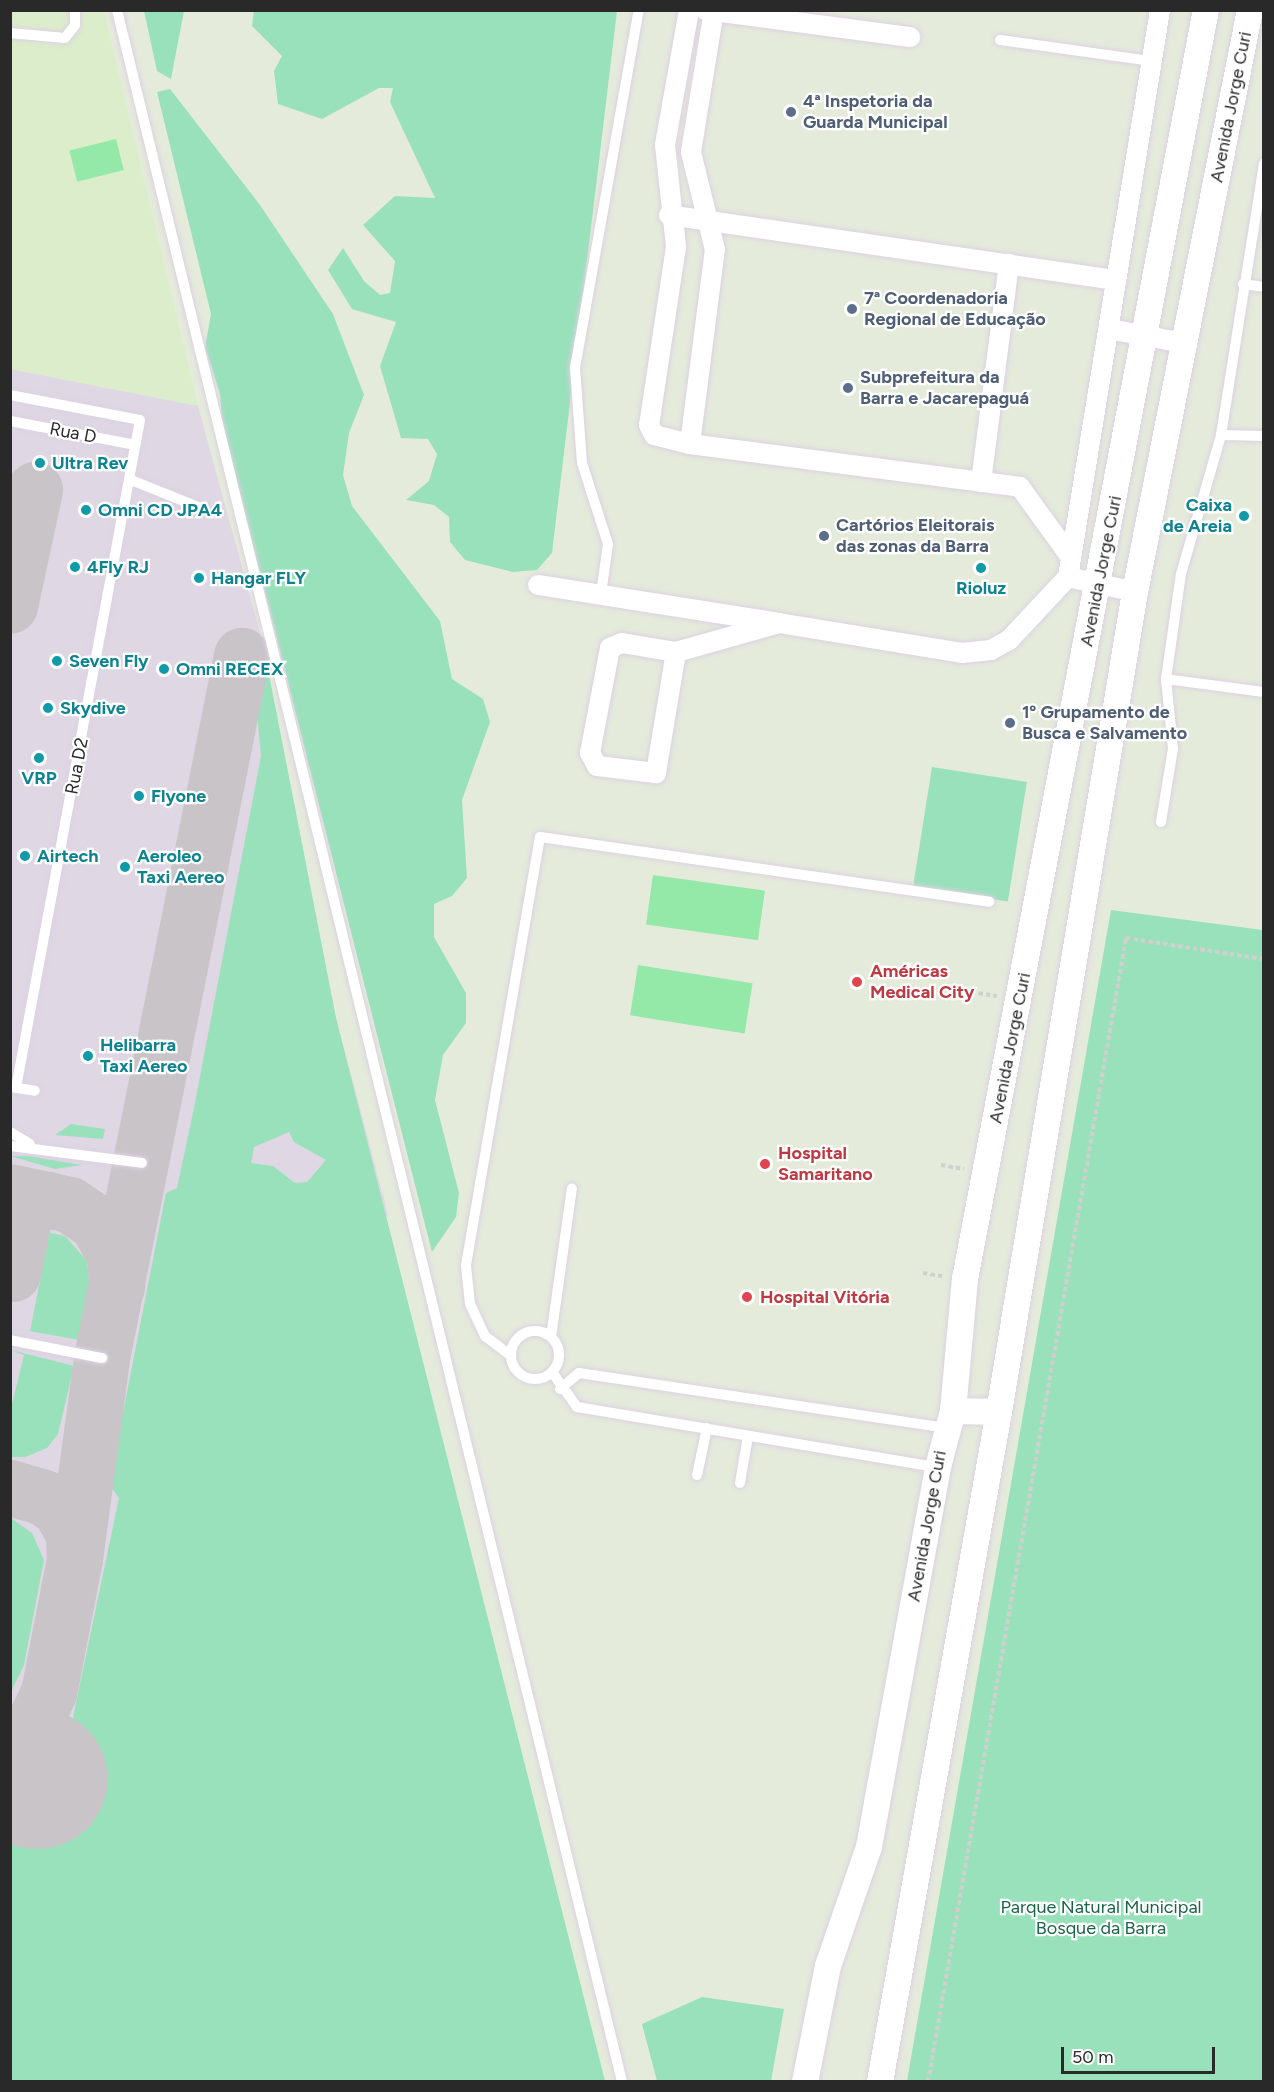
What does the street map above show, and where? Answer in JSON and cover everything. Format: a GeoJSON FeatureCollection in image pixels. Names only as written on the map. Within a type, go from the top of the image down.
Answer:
{"type":"FeatureCollection","features":[{"type":"Feature","properties":{"kind":"street"},"geometry":{"type":"LineString","coordinates":[[689,10],[665,145],[669,215],[676,247],[674,276],[649,425],[664,440],[1020,487],[1032,496],[1070,556]]}},
{"type":"Feature","properties":{"kind":"street"},"geometry":{"type":"LineString","coordinates":[[538,585],[962,653],[991,650],[1009,640],[1068,577],[1160,10]]}},
{"type":"Feature","properties":{"kind":"street","name":"Avenida Jorge Curi"},"geometry":{"type":"LineString","coordinates":[[807,2077],[828,1966],[869,1847],[938,1467],[949,1420],[965,1279],[1206,10]]}},
{"type":"Feature","properties":{"kind":"street","name":"Avenida Jorge Curi"},"geometry":{"type":"LineString","coordinates":[[881,2076],[999,1412],[1135,592],[1250,10]]}},
{"type":"Feature","properties":{"kind":"street"},"geometry":{"type":"LineString","coordinates":[[690,444],[715,250],[711,219],[699,196],[691,152],[711,11],[910,37]]}},
{"type":"Feature","properties":{"kind":"street"},"geometry":{"type":"LineString","coordinates":[[669,215],[711,219],[1116,280]]}},
{"type":"Feature","properties":{"kind":"street"},"geometry":{"type":"LineString","coordinates":[[981,482],[1009,264]]}},
{"type":"Feature","properties":{"kind":"street"},"geometry":{"type":"LineString","coordinates":[[1109,329],[1184,343]]}},
{"type":"Feature","properties":{"kind":"street"},"geometry":{"type":"LineString","coordinates":[[1068,577],[1135,592]]}},
{"type":"Feature","properties":{"kind":"street"},"geometry":{"type":"LineString","coordinates":[[676,652],[656,773],[597,766],[590,753],[610,648],[622,643],[676,652],[779,623]]}},
{"type":"Feature","properties":{"kind":"street"},"geometry":{"type":"LineString","coordinates":[[949,1420],[999,1412]]}},
{"type":"Feature","properties":{"kind":"lane"},"geometry":{"type":"LineString","coordinates":[[10,33],[64,38],[75,25],[75,10]]}},
{"type":"Feature","properties":{"kind":"lane"},"geometry":{"type":"LineString","coordinates":[[117,10],[622,2082]]}},
{"type":"Feature","properties":{"kind":"lane"},"geometry":{"type":"LineString","coordinates":[[601,594],[608,544],[582,463],[576,368],[639,10]]}},
{"type":"Feature","properties":{"kind":"lane"},"geometry":{"type":"LineString","coordinates":[[999,40],[1151,61]]}},
{"type":"Feature","properties":{"kind":"lane"},"geometry":{"type":"LineString","coordinates":[[1161,822],[1173,749],[1166,679],[1185,551],[1221,435],[1263,163]]}},
{"type":"Feature","properties":{"kind":"lane"},"geometry":{"type":"LineString","coordinates":[[1243,284],[1263,287]]}},
{"type":"Feature","properties":{"kind":"lane","name":"Rua D2"},"geometry":{"type":"LineString","coordinates":[[10,395],[140,420],[131,480],[13,1087]]}},
{"type":"Feature","properties":{"kind":"lane","name":"Rua D"},"geometry":{"type":"LineString","coordinates":[[10,421],[136,445]]}},
{"type":"Feature","properties":{"kind":"lane"},"geometry":{"type":"LineString","coordinates":[[1221,435],[1263,436]]}},
{"type":"Feature","properties":{"kind":"lane"},"geometry":{"type":"LineString","coordinates":[[131,480],[203,509]]}},
{"type":"Feature","properties":{"kind":"lane"},"geometry":{"type":"LineString","coordinates":[[1166,679],[1263,692]]}},
{"type":"Feature","properties":{"kind":"lane"},"geometry":{"type":"LineString","coordinates":[[552,1372],[529,1379],[516,1370],[510,1355],[485,1336],[470,1304],[466,1265],[540,837],[989,902]]}},
{"type":"Feature","properties":{"kind":"lane"},"geometry":{"type":"LineString","coordinates":[[13,1087],[35,1091]]}},
{"type":"Feature","properties":{"kind":"lane"},"geometry":{"type":"LineString","coordinates":[[10,1132],[30,1144]]}},
{"type":"Feature","properties":{"kind":"lane"},"geometry":{"type":"LineString","coordinates":[[10,1146],[30,1144],[142,1163]]}},
{"type":"Feature","properties":{"kind":"lane"},"geometry":{"type":"LineString","coordinates":[[572,1188],[551,1337],[558,1358],[552,1372],[560,1389],[577,1407],[938,1467]]}},
{"type":"Feature","properties":{"kind":"lane"},"geometry":{"type":"LineString","coordinates":[[510,1355],[521,1335],[536,1331],[551,1337]]}},
{"type":"Feature","properties":{"kind":"lane"},"geometry":{"type":"LineString","coordinates":[[10,1340],[102,1358]]}},
{"type":"Feature","properties":{"kind":"lane"},"geometry":{"type":"LineString","coordinates":[[560,1389],[579,1373],[949,1420]]}},
{"type":"Feature","properties":{"kind":"lane"},"geometry":{"type":"LineString","coordinates":[[697,1475],[706,1428]]}},
{"type":"Feature","properties":{"kind":"lane"},"geometry":{"type":"LineString","coordinates":[[740,1483],[747,1436]]}},
{"type":"Feature","properties":{"kind":"path"},"geometry":{"type":"LineString","coordinates":[[928,2082],[1126,938],[1263,959]]}},
{"type":"Feature","properties":{"kind":"shaded area"},"geometry":{"type":"Polygon","coordinates":[[[10,11],[104,11],[198,406],[11,369],[10,11]]]}},
{"type":"Feature","properties":{"kind":"shaded area"},"geometry":{"type":"Polygon","coordinates":[[[10,369],[198,406],[263,644],[336,1018],[388,1214],[11,2026],[10,369]]]}},
{"type":"Feature","properties":{"kind":"green space"},"geometry":{"type":"Polygon","coordinates":[[[254,10],[617,11],[552,553],[537,570],[513,572],[465,560],[450,542],[449,517],[434,505],[406,500],[429,481],[437,454],[428,439],[401,438],[380,366],[396,322],[352,309],[328,270],[343,248],[364,281],[380,295],[390,293],[395,261],[363,225],[395,196],[435,198],[390,102],[393,88],[379,88],[322,119],[278,104],[274,71],[282,56],[252,26],[254,10]]]}},
{"type":"Feature","properties":{"kind":"green space"},"geometry":{"type":"Polygon","coordinates":[[[144,11],[184,11],[171,79],[157,71],[144,11]]]}},
{"type":"Feature","properties":{"kind":"green space"},"geometry":{"type":"Polygon","coordinates":[[[170,89],[260,205],[333,314],[364,395],[349,433],[343,475],[352,506],[440,621],[452,679],[483,699],[490,722],[462,800],[467,878],[452,896],[434,904],[434,937],[466,993],[466,1023],[443,1055],[435,1100],[459,1193],[456,1217],[432,1252],[222,422],[220,394],[205,347],[211,314],[157,92],[170,89]]]}},
{"type":"Feature","properties":{"kind":"green space"},"geometry":{"type":"Polygon","coordinates":[[[116,139],[124,170],[77,182],[69,151],[116,139]]]}},
{"type":"Feature","properties":{"kind":"green space"},"geometry":{"type":"Polygon","coordinates":[[[263,644],[336,1018],[605,2081],[11,2081],[11,1831],[40,1828],[58,1735],[69,1736],[119,1498],[109,1484],[166,1193],[177,1188],[194,1108],[261,756],[252,660],[263,644]],[[289,1132],[254,1147],[251,1163],[273,1166],[295,1183],[307,1182],[326,1160],[294,1142],[289,1132]]]}},
{"type":"Feature","properties":{"kind":"green space"},"geometry":{"type":"Polygon","coordinates":[[[932,767],[1027,782],[1008,902],[913,887],[932,767]]]}},
{"type":"Feature","properties":{"kind":"green space"},"geometry":{"type":"Polygon","coordinates":[[[653,875],[765,891],[758,940],[646,925],[653,875]]]}},
{"type":"Feature","properties":{"kind":"green space","name":"Parque Natural Municipal Bosque da Barra"},"geometry":{"type":"Polygon","coordinates":[[[1111,910],[1263,930],[1263,2081],[907,2081],[1111,910]]]}},
{"type":"Feature","properties":{"kind":"green space"},"geometry":{"type":"Polygon","coordinates":[[[638,965],[753,983],[745,1034],[630,1015],[638,965]]]}},
{"type":"Feature","properties":{"kind":"green space"},"geometry":{"type":"Polygon","coordinates":[[[71,1124],[105,1129],[103,1139],[55,1135],[71,1124]]]}},
{"type":"Feature","properties":{"kind":"green space"},"geometry":{"type":"Polygon","coordinates":[[[10,1156],[29,1156],[82,1165],[55,1169],[10,1156]]]}},
{"type":"Feature","properties":{"kind":"green space"},"geometry":{"type":"Polygon","coordinates":[[[34,1229],[65,1236],[87,1261],[90,1287],[80,1340],[11,1328],[30,1331],[41,1276],[25,1273],[34,1229]]]}},
{"type":"Feature","properties":{"kind":"green space"},"geometry":{"type":"Polygon","coordinates":[[[11,1350],[74,1366],[58,1434],[47,1448],[25,1457],[11,1457],[11,1408],[24,1355],[11,1350]]]}},
{"type":"Feature","properties":{"kind":"green space"},"geometry":{"type":"Polygon","coordinates":[[[11,1518],[32,1533],[44,1560],[24,1665],[11,1692],[11,1518]]]}},
{"type":"Feature","properties":{"kind":"green space"},"geometry":{"type":"Polygon","coordinates":[[[702,1997],[784,2009],[771,2081],[657,2081],[642,2024],[702,1997]]]}},
{"type":"Feature","properties":{"kind":"taxiway"},"geometry":{"type":"LineString","coordinates":[[10,606],[35,490]]}},
{"type":"Feature","properties":{"kind":"taxiway"},"geometry":{"type":"LineString","coordinates":[[10,1749],[34,1725],[49,1693],[75,1559],[102,1358],[242,656]]}},
{"type":"Feature","properties":{"kind":"taxiway"},"geometry":{"type":"LineString","coordinates":[[10,1192],[70,1205],[97,1223],[115,1255],[117,1287]]}},
{"type":"Feature","properties":{"kind":"taxiway"},"geometry":{"type":"LineString","coordinates":[[13,1274],[24,1218],[35,1205],[50,1200]]}},
{"type":"Feature","properties":{"kind":"taxiway"},"geometry":{"type":"LineString","coordinates":[[10,1488],[44,1498],[60,1509],[74,1534],[75,1559]]}},
{"type":"Feature","properties":{"kind":"runway"},"geometry":{"type":"LineString","coordinates":[[10,1774],[38,1779]]}},
{"type":"Feature","properties":{"kind":"place","name":"4ª Inspetoria da Guarda Municipal"},"geometry":{"type":"Point","coordinates":[791,112]}},
{"type":"Feature","properties":{"kind":"place","name":"7ª Coordenadoria Regional de Educação"},"geometry":{"type":"Point","coordinates":[852,309]}},
{"type":"Feature","properties":{"kind":"place","name":"Subprefeitura da Barra e Jacarepaguá"},"geometry":{"type":"Point","coordinates":[848,388]}},
{"type":"Feature","properties":{"kind":"place","name":"Ultra Rev"},"geometry":{"type":"Point","coordinates":[40,463]}},
{"type":"Feature","properties":{"kind":"place","name":"Omni CD JPA4"},"geometry":{"type":"Point","coordinates":[86,510]}},
{"type":"Feature","properties":{"kind":"place","name":"Caixa de Areia"},"geometry":{"type":"Point","coordinates":[1244,516]}},
{"type":"Feature","properties":{"kind":"place","name":"Cartórios Eleitorais das zonas da Barra"},"geometry":{"type":"Point","coordinates":[824,536]}},
{"type":"Feature","properties":{"kind":"place","name":"4Fly RJ"},"geometry":{"type":"Point","coordinates":[75,567]}},
{"type":"Feature","properties":{"kind":"place","name":"Rioluz"},"geometry":{"type":"Point","coordinates":[981,568]}},
{"type":"Feature","properties":{"kind":"place","name":"Hangar FLY"},"geometry":{"type":"Point","coordinates":[199,578]}},
{"type":"Feature","properties":{"kind":"place","name":"Seven Fly"},"geometry":{"type":"Point","coordinates":[57,661]}},
{"type":"Feature","properties":{"kind":"place","name":"Omni RECEX"},"geometry":{"type":"Point","coordinates":[164,669]}},
{"type":"Feature","properties":{"kind":"place","name":"Skydive"},"geometry":{"type":"Point","coordinates":[48,708]}},
{"type":"Feature","properties":{"kind":"place","name":"1º Grupamento de Busca e Salvamento"},"geometry":{"type":"Point","coordinates":[1010,723]}},
{"type":"Feature","properties":{"kind":"place","name":"VRP"},"geometry":{"type":"Point","coordinates":[39,758]}},
{"type":"Feature","properties":{"kind":"place","name":"Flyone"},"geometry":{"type":"Point","coordinates":[139,796]}},
{"type":"Feature","properties":{"kind":"place","name":"Airtech"},"geometry":{"type":"Point","coordinates":[25,856]}},
{"type":"Feature","properties":{"kind":"place","name":"Aeroleo Taxi Aereo"},"geometry":{"type":"Point","coordinates":[125,867]}},
{"type":"Feature","properties":{"kind":"place","name":"Américas Medical City"},"geometry":{"type":"Point","coordinates":[857,982]}},
{"type":"Feature","properties":{"kind":"place","name":"Helibarra Taxi Aereo"},"geometry":{"type":"Point","coordinates":[88,1056]}},
{"type":"Feature","properties":{"kind":"place","name":"Hospital Samaritano"},"geometry":{"type":"Point","coordinates":[765,1164]}},
{"type":"Feature","properties":{"kind":"place","name":"Hospital Vitória"},"geometry":{"type":"Point","coordinates":[747,1297]}}]}
